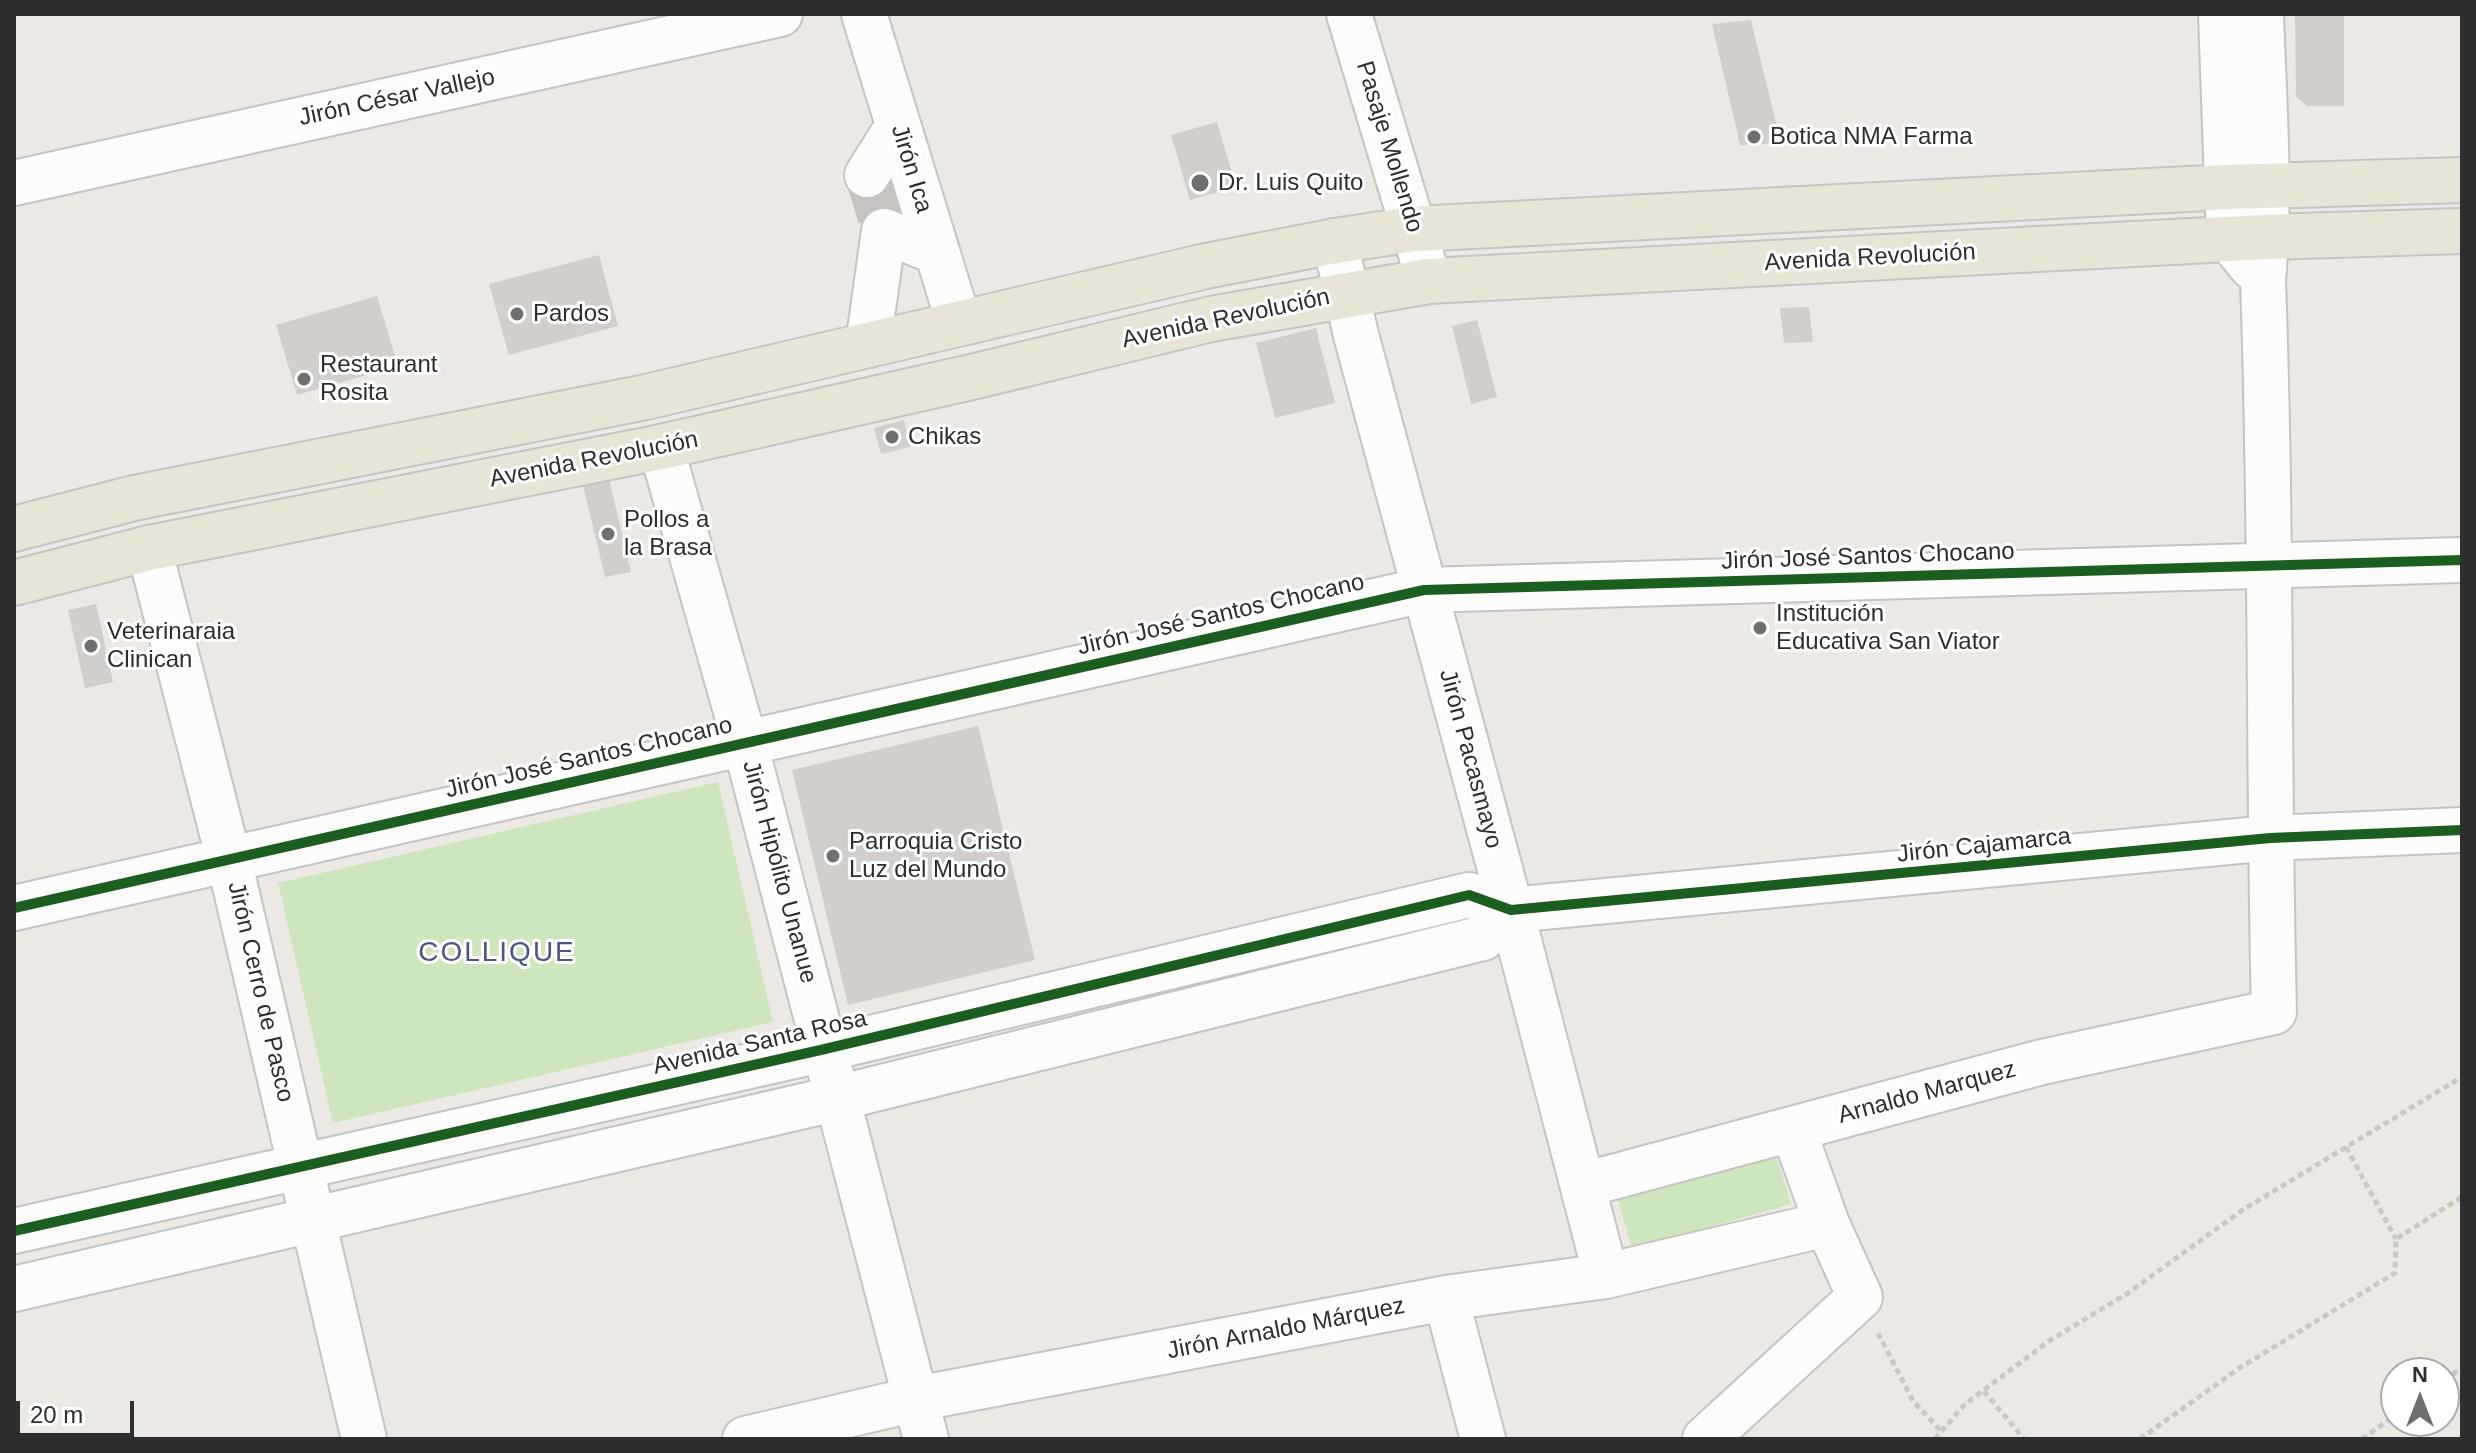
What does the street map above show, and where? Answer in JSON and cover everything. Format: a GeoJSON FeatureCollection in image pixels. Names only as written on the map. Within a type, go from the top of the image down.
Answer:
{"type":"FeatureCollection","features":[{"type":"Feature","properties":{"kind":"main road"},"geometry":{"type":"LineString","coordinates":[[14,529],[134,498],[646,397],[1206,266],[1414,229],[2247,187],[2462,180]]}},
{"type":"Feature","properties":{"kind":"main road","name":"Avenida Revolución"},"geometry":{"type":"LineString","coordinates":[[14,583],[149,548],[661,447],[1211,319],[1429,281],[2248,238],[2462,231]]}},
{"type":"Feature","properties":{"kind":"street","name":"Jirón César Vallejo"},"geometry":{"type":"LineString","coordinates":[[14,183],[780,14]]}},
{"type":"Feature","properties":{"kind":"street","name":"Jirón Ica"},"geometry":{"type":"LineString","coordinates":[[864,14],[959,323]]}},
{"type":"Feature","properties":{"kind":"street","name":"Pasaje Mollendo"},"geometry":{"type":"LineString","coordinates":[[1349,14],[1429,281]]}},
{"type":"Feature","properties":{"kind":"street"},"geometry":{"type":"LineString","coordinates":[[2221,14],[2247,187]]}},
{"type":"Feature","properties":{"kind":"street"},"geometry":{"type":"LineString","coordinates":[[2261,14],[2247,187],[2248,238],[2263,281],[2271,564],[2270,838]]}},
{"type":"Feature","properties":{"kind":"street"},"geometry":{"type":"LineString","coordinates":[[867,175],[898,126]]}},
{"type":"Feature","properties":{"kind":"street"},"geometry":{"type":"LineString","coordinates":[[868,345],[884,231],[937,252]]}},
{"type":"Feature","properties":{"kind":"street","name":"Jirón Pacasmayo"},"geometry":{"type":"LineString","coordinates":[[1335,241],[1356,335],[1606,1276]]}},
{"type":"Feature","properties":{"kind":"street","name":"Jirón Hipólito Unanue"},"geometry":{"type":"LineString","coordinates":[[661,447],[745,743],[921,1419]]}},
{"type":"Feature","properties":{"kind":"street","name":"Jirón Cerro de Pasco"},"geometry":{"type":"LineString","coordinates":[[149,548],[229,860],[364,1439]]}},
{"type":"Feature","properties":{"kind":"street","name":"Jirón José Santos Chocano"},"geometry":{"type":"LineString","coordinates":[[14,908],[1424,590],[2462,560]]}},
{"type":"Feature","properties":{"kind":"street","name":"Jirón Cajamarca"},"geometry":{"type":"LineString","coordinates":[[1511,910],[2270,838],[2462,830]]}},
{"type":"Feature","properties":{"kind":"street","name":"Arnaldo Marquez"},"geometry":{"type":"LineString","coordinates":[[1583,1185],[2042,1062],[2274,1012],[2270,838]]}},
{"type":"Feature","properties":{"kind":"street","name":"Avenida Santa Rosa"},"geometry":{"type":"LineString","coordinates":[[14,1231],[825,1049],[1469,895],[1511,910]]}},
{"type":"Feature","properties":{"kind":"street"},"geometry":{"type":"LineString","coordinates":[[14,1289],[838,1098],[1483,938],[1511,910]]}},
{"type":"Feature","properties":{"kind":"street"},"geometry":{"type":"LineString","coordinates":[[1705,1439],[1860,1297],[1827,1224],[1793,1129]]}},
{"type":"Feature","properties":{"kind":"street","name":"Jirón Arnaldo Márquez"},"geometry":{"type":"LineString","coordinates":[[745,1439],[921,1419],[1446,1298],[1606,1276],[1827,1224]]}},
{"type":"Feature","properties":{"kind":"street"},"geometry":{"type":"LineString","coordinates":[[1446,1298],[1483,1439]]}},
{"type":"Feature","properties":{"kind":"path"},"geometry":{"type":"LineString","coordinates":[[1935,1439],[1965,1404],[2049,1341],[2128,1293],[2244,1209],[2462,1077]]}},
{"type":"Feature","properties":{"kind":"path"},"geometry":{"type":"LineString","coordinates":[[2140,1439],[2238,1369],[2395,1273],[2396,1239],[2346,1147]]}},
{"type":"Feature","properties":{"kind":"path"},"geometry":{"type":"LineString","coordinates":[[2396,1239],[2462,1197]]}},
{"type":"Feature","properties":{"kind":"path"},"geometry":{"type":"LineString","coordinates":[[1860,1297],[1913,1401],[1942,1432]]}},
{"type":"Feature","properties":{"kind":"path"},"geometry":{"type":"LineString","coordinates":[[1984,1391],[2024,1439]]}},
{"type":"Feature","properties":{"kind":"path"},"geometry":{"type":"LineString","coordinates":[[2362,1439],[2380,1426]]}},
{"type":"Feature","properties":{"kind":"green space"},"geometry":{"type":"Polygon","coordinates":[[[718,782],[773,1022],[333,1123],[278,883],[718,782]]]}},
{"type":"Feature","properties":{"kind":"green space"},"geometry":{"type":"Polygon","coordinates":[[[1776,1155],[1791,1204],[1632,1249],[1618,1200],[1776,1155]]]}},
{"type":"Feature","properties":{"kind":"building"},"geometry":{"type":"Polygon","coordinates":[[[2295,14],[2344,14],[2344,106],[2307,106],[2296,96],[2295,14]]]}},
{"type":"Feature","properties":{"kind":"building"},"geometry":{"type":"Polygon","coordinates":[[[1751,20],[1781,143],[1740,145],[1712,24],[1751,20]]]}},
{"type":"Feature","properties":{"kind":"building"},"geometry":{"type":"Polygon","coordinates":[[[1217,122],[1236,187],[1190,200],[1171,135],[1217,122]]]}},
{"type":"Feature","properties":{"kind":"building"},"geometry":{"type":"Polygon","coordinates":[[[888,168],[906,224],[872,235],[855,179],[888,168]]]}},
{"type":"Feature","properties":{"kind":"building"},"geometry":{"type":"Polygon","coordinates":[[[599,255],[618,326],[509,355],[489,284],[599,255]]]}},
{"type":"Feature","properties":{"kind":"building"},"geometry":{"type":"Polygon","coordinates":[[[377,296],[398,366],[297,395],[276,325],[377,296]]]}},
{"type":"Feature","properties":{"kind":"building"},"geometry":{"type":"Polygon","coordinates":[[[1809,307],[1813,342],[1784,343],[1780,308],[1809,307]]]}},
{"type":"Feature","properties":{"kind":"building"},"geometry":{"type":"Polygon","coordinates":[[[1477,320],[1497,397],[1471,404],[1452,326],[1477,320]]]}},
{"type":"Feature","properties":{"kind":"building"},"geometry":{"type":"Polygon","coordinates":[[[1316,328],[1335,403],[1275,418],[1256,343],[1316,328]]]}},
{"type":"Feature","properties":{"kind":"building","name":"Chikas"},"geometry":{"type":"Polygon","coordinates":[[[904,420],[910,447],[881,454],[874,428],[904,420]]]}},
{"type":"Feature","properties":{"kind":"building"},"geometry":{"type":"Polygon","coordinates":[[[609,479],[631,572],[605,577],[583,485],[609,479]]]}},
{"type":"Feature","properties":{"kind":"building","name":"Veterinaraia Clinican"},"geometry":{"type":"Polygon","coordinates":[[[96,604],[113,682],[85,688],[68,610],[96,604]]]}},
{"type":"Feature","properties":{"kind":"building"},"geometry":{"type":"Polygon","coordinates":[[[978,726],[1035,960],[848,1005],[792,770],[978,726]]]}},
{"type":"Feature","properties":{"kind":"tunnel"},"geometry":{"type":"LineString","coordinates":[[867,175],[884,231]]}},
{"type":"Feature","properties":{"kind":"cycle path"},"geometry":{"type":"LineString","coordinates":[[14,908],[1424,590],[2462,560]]}},
{"type":"Feature","properties":{"kind":"cycle path"},"geometry":{"type":"LineString","coordinates":[[14,1231],[825,1049],[1469,895],[1511,910],[2270,838],[2462,830]]}},
{"type":"Feature","properties":{"kind":"place","name":"Botica NMA Farma"},"geometry":{"type":"Point","coordinates":[1754,137]}},
{"type":"Feature","properties":{"kind":"place","name":"Dr. Luis Quito"},"geometry":{"type":"Point","coordinates":[1200,183]}},
{"type":"Feature","properties":{"kind":"place","name":"Pardos"},"geometry":{"type":"Point","coordinates":[517,314]}},
{"type":"Feature","properties":{"kind":"place","name":"Restaurant Rosita"},"geometry":{"type":"Point","coordinates":[304,379]}},
{"type":"Feature","properties":{"kind":"place","name":"Chikas"},"geometry":{"type":"Point","coordinates":[892,437]}},
{"type":"Feature","properties":{"kind":"place","name":"Pollos a la Brasa"},"geometry":{"type":"Point","coordinates":[608,534]}},
{"type":"Feature","properties":{"kind":"place","name":"Institución Educativa San Viator"},"geometry":{"type":"Point","coordinates":[1760,628]}},
{"type":"Feature","properties":{"kind":"place","name":"Veterinaraia Clinican"},"geometry":{"type":"Point","coordinates":[91,646]}},
{"type":"Feature","properties":{"kind":"place","name":"Parroquia Cristo Luz del Mundo"},"geometry":{"type":"Point","coordinates":[833,856]}},
{"type":"Feature","properties":{"kind":"district","name":"COLLIQUE"},"geometry":{"type":"Point","coordinates":[497,953]}}]}
